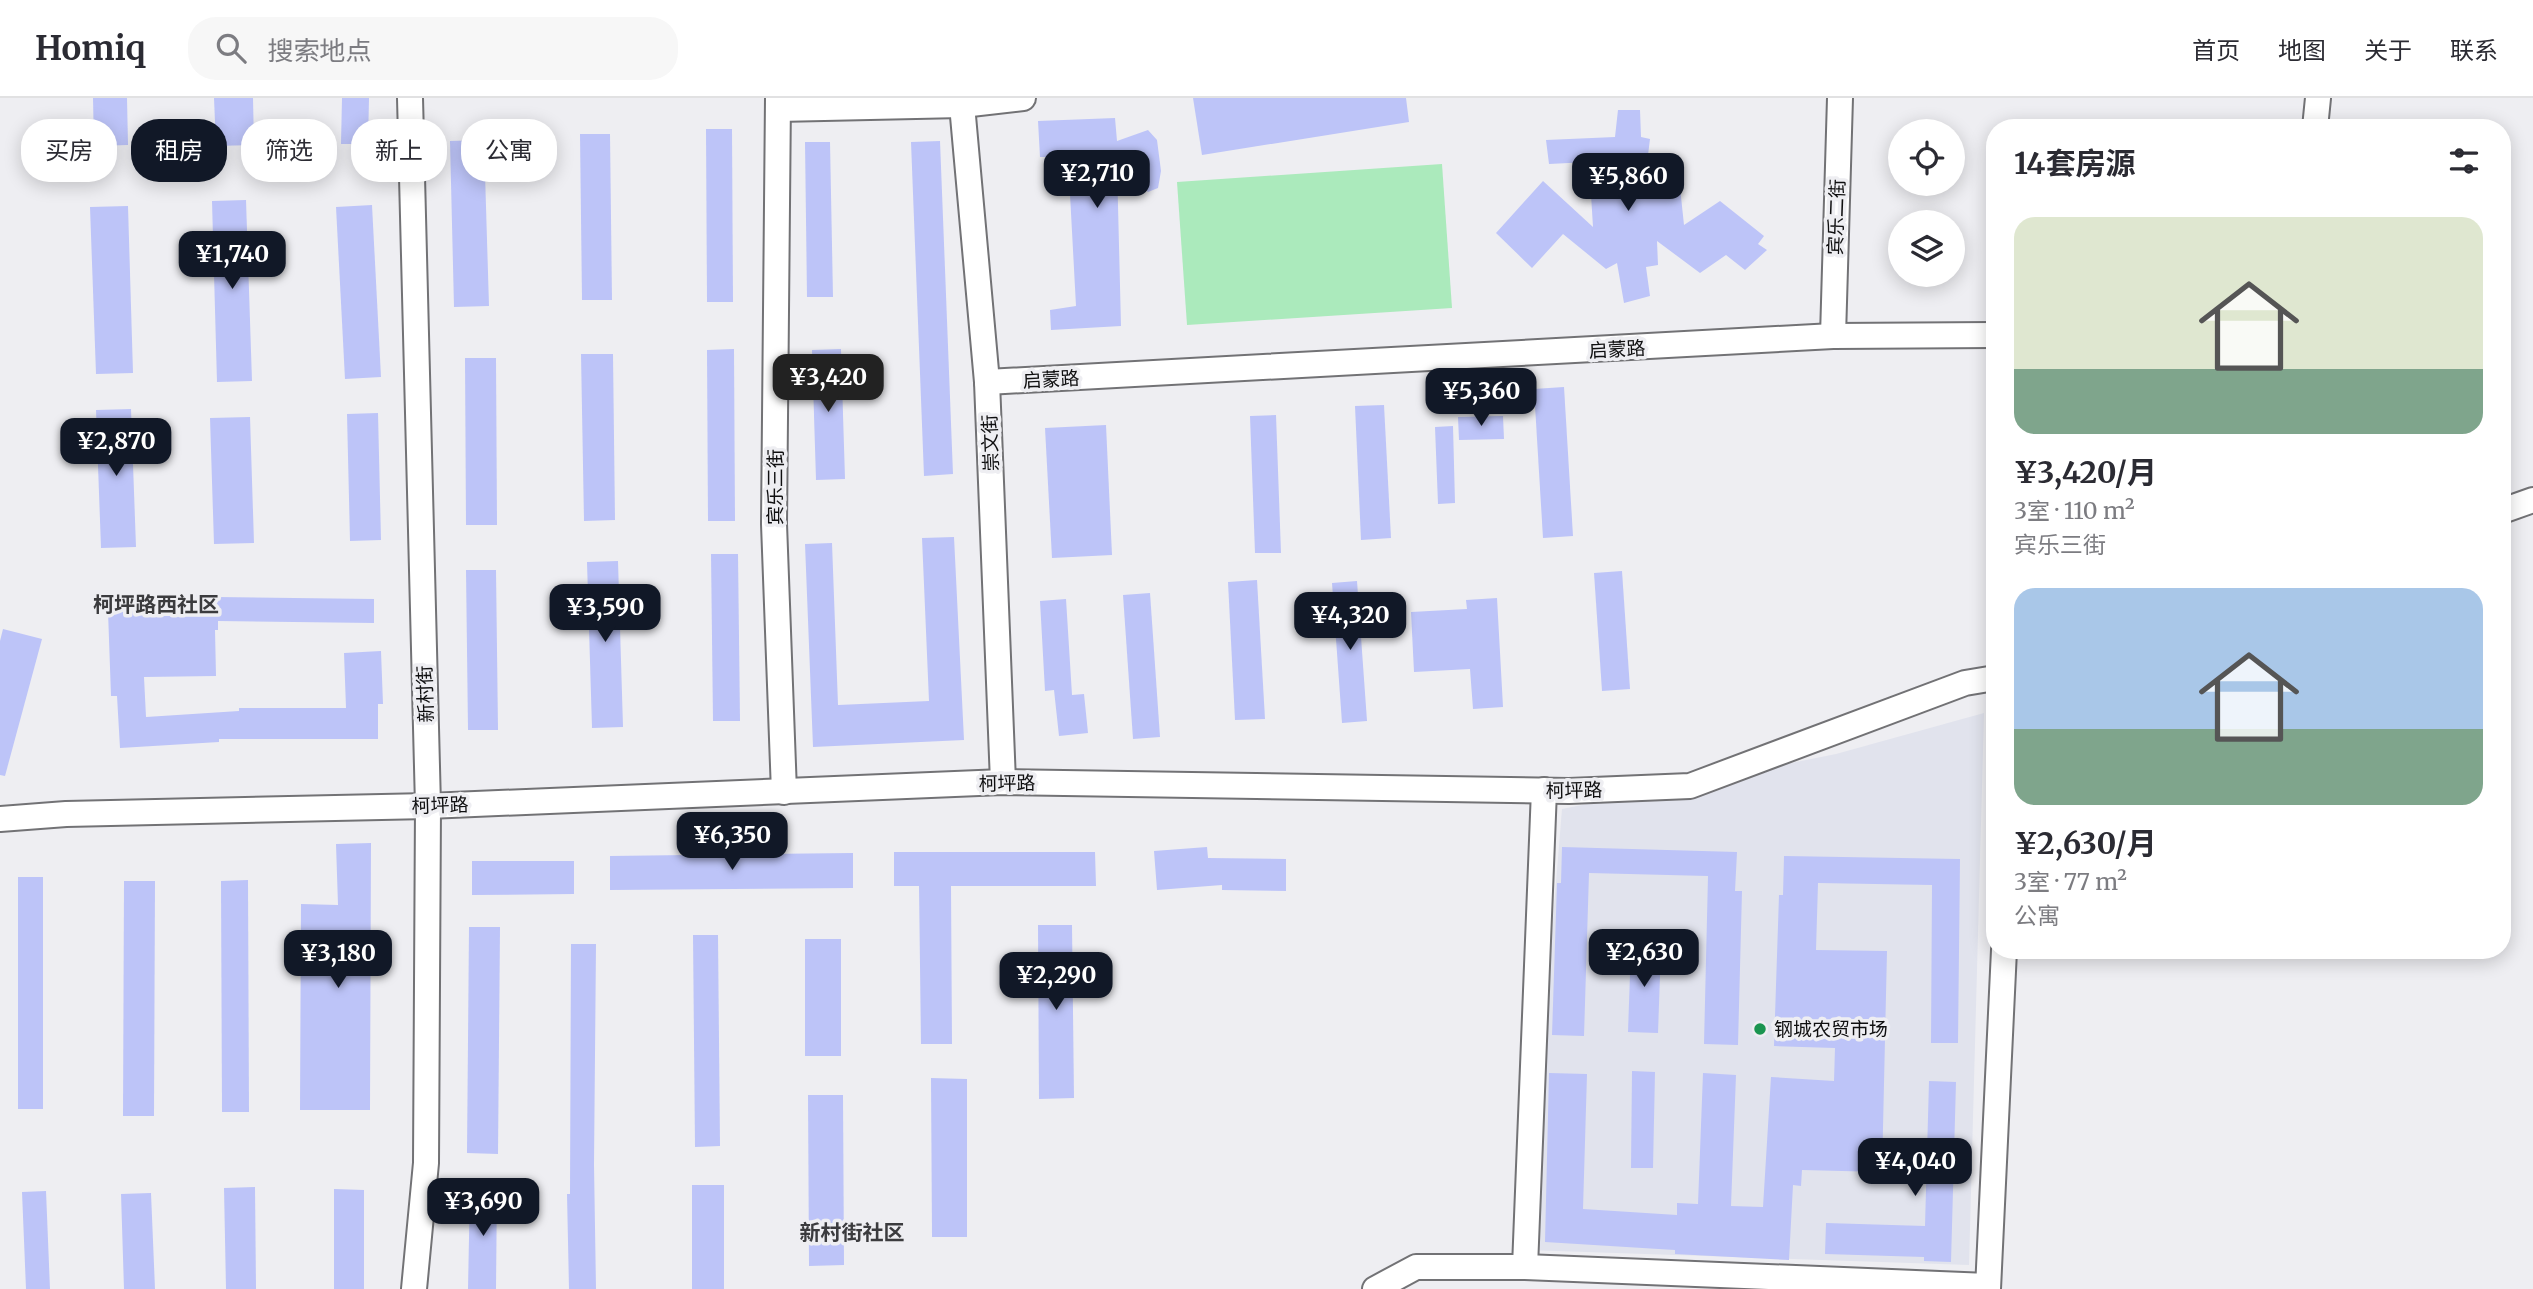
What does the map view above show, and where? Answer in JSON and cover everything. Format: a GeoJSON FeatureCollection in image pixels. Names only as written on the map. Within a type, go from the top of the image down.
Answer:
{"type":"FeatureCollection","features":[{"type":"Feature","properties":{"kind":"street","name":"新村街"},"geometry":{"type":"LineString","coordinates":[[410,98],[428,806],[426,1163],[414,1289]]}},
{"type":"Feature","properties":{"kind":"street"},"geometry":{"type":"LineString","coordinates":[[778,104],[962,104],[1023,98]]}},
{"type":"Feature","properties":{"kind":"street","name":"宾乐二街"},"geometry":{"type":"LineString","coordinates":[[1833,336],[1840,98]]}},
{"type":"Feature","properties":{"kind":"street"},"geometry":{"type":"LineString","coordinates":[[2316,119],[2318,98]]}},
{"type":"Feature","properties":{"kind":"street","name":"宾乐三街"},"geometry":{"type":"LineString","coordinates":[[778,104],[774,524],[784,792]]}},
{"type":"Feature","properties":{"kind":"street","name":"崇文街"},"geometry":{"type":"LineString","coordinates":[[962,104],[987,382],[1003,782]]}},
{"type":"Feature","properties":{"kind":"street","name":"启蒙路"},"geometry":{"type":"LineString","coordinates":[[987,382],[1833,336],[1986,335]]}},
{"type":"Feature","properties":{"kind":"street"},"geometry":{"type":"LineString","coordinates":[[2511,508],[2533,500]]}},
{"type":"Feature","properties":{"kind":"street","name":"柯坪路"},"geometry":{"type":"LineString","coordinates":[[0,819],[66,814],[428,806],[1003,782],[1544,790],[1690,786],[1965,683],[1986,680]]}},
{"type":"Feature","properties":{"kind":"street"},"geometry":{"type":"LineString","coordinates":[[1525,1267],[1544,790]]}},
{"type":"Feature","properties":{"kind":"street"},"geometry":{"type":"LineString","coordinates":[[1375,1289],[1416,1267],[1525,1267],[1988,1288],[2004,959]]}},
{"type":"Feature","properties":{"kind":"shaded area","name":"钢城农贸市场"},"geometry":{"type":"Polygon","coordinates":[[[1984,713],[1969,1265],[1526,1250],[1562,809],[1836,754],[1984,713]]]}},
{"type":"Feature","properties":{"kind":"green space"},"geometry":{"type":"Polygon","coordinates":[[[1442,164],[1452,308],[1187,325],[1177,182],[1442,164]]]}},
{"type":"Feature","properties":{"kind":"building"},"geometry":{"type":"Polygon","coordinates":[[[93,98],[127,98],[128,145],[117,145],[117,119],[93,119],[93,98]]]}},
{"type":"Feature","properties":{"kind":"building"},"geometry":{"type":"Polygon","coordinates":[[[214,98],[253,98],[253,119],[241,119],[241,145],[227,146],[227,119],[215,119],[214,98]]]}},
{"type":"Feature","properties":{"kind":"building"},"geometry":{"type":"Polygon","coordinates":[[[342,98],[369,98],[369,119],[351,119],[351,144],[341,144],[342,98]]]}},
{"type":"Feature","properties":{"kind":"building"},"geometry":{"type":"Polygon","coordinates":[[[1193,98],[1406,98],[1409,122],[1202,155],[1193,98]]]}},
{"type":"Feature","properties":{"kind":"building"},"geometry":{"type":"Polygon","coordinates":[[[1618,110],[1640,110],[1641,137],[1650,139],[1647,163],[1677,159],[1684,225],[1720,201],[1764,236],[1758,244],[1767,250],[1745,270],[1726,255],[1700,273],[1657,241],[1658,265],[1646,267],[1650,296],[1624,303],[1617,263],[1606,269],[1563,234],[1532,268],[1496,233],[1543,181],[1593,227],[1589,162],[1549,164],[1546,140],[1615,137],[1618,110]]]}},
{"type":"Feature","properties":{"kind":"building"},"geometry":{"type":"Polygon","coordinates":[[[1115,118],[1117,141],[1148,130],[1157,140],[1161,171],[1158,188],[1148,192],[1117,165],[1121,326],[1051,330],[1050,310],[1076,306],[1068,157],[1040,157],[1038,121],[1115,118]]]}},
{"type":"Feature","properties":{"kind":"building"},"geometry":{"type":"Polygon","coordinates":[[[706,129],[732,129],[733,302],[707,302],[706,129]]]}},
{"type":"Feature","properties":{"kind":"building"},"geometry":{"type":"Polygon","coordinates":[[[580,134],[610,134],[612,300],[582,300],[580,134]]]}},
{"type":"Feature","properties":{"kind":"building"},"geometry":{"type":"Polygon","coordinates":[[[450,141],[461,141],[461,182],[485,182],[489,306],[454,307],[450,141]]]}},
{"type":"Feature","properties":{"kind":"building"},"geometry":{"type":"Polygon","coordinates":[[[940,141],[953,474],[924,476],[911,142],[940,141]]]}},
{"type":"Feature","properties":{"kind":"building"},"geometry":{"type":"Polygon","coordinates":[[[805,142],[830,142],[833,297],[807,297],[805,142]]]}},
{"type":"Feature","properties":{"kind":"building"},"geometry":{"type":"Polygon","coordinates":[[[246,200],[252,381],[217,382],[212,201],[246,200]]]}},
{"type":"Feature","properties":{"kind":"building"},"geometry":{"type":"Polygon","coordinates":[[[372,205],[381,377],[345,379],[336,207],[372,205]]]}},
{"type":"Feature","properties":{"kind":"building"},"geometry":{"type":"Polygon","coordinates":[[[128,206],[133,373],[96,374],[90,207],[128,206]]]}},
{"type":"Feature","properties":{"kind":"building"},"geometry":{"type":"Polygon","coordinates":[[[734,349],[735,521],[708,521],[707,350],[734,349]]]}},
{"type":"Feature","properties":{"kind":"building"},"geometry":{"type":"Polygon","coordinates":[[[841,349],[845,479],[816,480],[812,350],[841,349]]]}},
{"type":"Feature","properties":{"kind":"building"},"geometry":{"type":"Polygon","coordinates":[[[581,354],[613,354],[615,520],[584,521],[581,354]]]}},
{"type":"Feature","properties":{"kind":"building"},"geometry":{"type":"Polygon","coordinates":[[[465,358],[496,358],[497,525],[466,525],[465,358]]]}},
{"type":"Feature","properties":{"kind":"building"},"geometry":{"type":"Polygon","coordinates":[[[1564,387],[1573,536],[1543,538],[1534,389],[1564,387]]]}},
{"type":"Feature","properties":{"kind":"building"},"geometry":{"type":"Polygon","coordinates":[[[1384,405],[1391,538],[1361,540],[1355,406],[1384,405]]]}},
{"type":"Feature","properties":{"kind":"building"},"geometry":{"type":"Polygon","coordinates":[[[131,409],[136,547],[101,548],[96,410],[131,409]]]}},
{"type":"Feature","properties":{"kind":"building"},"geometry":{"type":"Polygon","coordinates":[[[378,413],[381,540],[350,541],[347,414],[378,413]]]}},
{"type":"Feature","properties":{"kind":"building"},"geometry":{"type":"Polygon","coordinates":[[[1276,415],[1281,553],[1255,553],[1250,416],[1276,415]]]}},
{"type":"Feature","properties":{"kind":"building"},"geometry":{"type":"Polygon","coordinates":[[[1503,416],[1504,439],[1459,440],[1458,417],[1503,416]]]}},
{"type":"Feature","properties":{"kind":"building"},"geometry":{"type":"Polygon","coordinates":[[[250,417],[254,543],[214,544],[210,418],[250,417]]]}},
{"type":"Feature","properties":{"kind":"building"},"geometry":{"type":"Polygon","coordinates":[[[1106,425],[1112,555],[1052,558],[1045,428],[1106,425]]]}},
{"type":"Feature","properties":{"kind":"building"},"geometry":{"type":"Polygon","coordinates":[[[1453,426],[1455,503],[1438,504],[1435,427],[1453,426]]]}},
{"type":"Feature","properties":{"kind":"building"},"geometry":{"type":"Polygon","coordinates":[[[954,537],[964,740],[813,747],[805,544],[832,543],[838,705],[929,701],[922,538],[954,537]]]}},
{"type":"Feature","properties":{"kind":"building"},"geometry":{"type":"Polygon","coordinates":[[[711,554],[738,554],[740,721],[713,721],[711,554]]]}},
{"type":"Feature","properties":{"kind":"building"},"geometry":{"type":"Polygon","coordinates":[[[618,561],[623,727],[592,728],[587,562],[618,561]]]}},
{"type":"Feature","properties":{"kind":"building"},"geometry":{"type":"Polygon","coordinates":[[[466,570],[496,570],[498,730],[468,730],[466,570]]]}},
{"type":"Feature","properties":{"kind":"building"},"geometry":{"type":"Polygon","coordinates":[[[1622,571],[1630,689],[1602,691],[1594,573],[1622,571]]]}},
{"type":"Feature","properties":{"kind":"building"},"geometry":{"type":"Polygon","coordinates":[[[1257,580],[1265,719],[1235,720],[1228,582],[1257,580]]]}},
{"type":"Feature","properties":{"kind":"building"},"geometry":{"type":"Polygon","coordinates":[[[1357,581],[1367,721],[1342,723],[1332,583],[1357,581]]]}},
{"type":"Feature","properties":{"kind":"building"},"geometry":{"type":"Polygon","coordinates":[[[1150,593],[1160,737],[1133,739],[1123,595],[1150,593]]]}},
{"type":"Feature","properties":{"kind":"building"},"geometry":{"type":"Polygon","coordinates":[[[217,594],[217,597],[374,599],[374,623],[218,621],[218,630],[215,630],[216,676],[144,677],[146,717],[239,711],[239,708],[346,708],[344,653],[381,651],[383,704],[378,704],[378,739],[219,739],[219,742],[120,748],[117,696],[111,696],[108,611],[143,609],[143,596],[217,594]]]}},
{"type":"Feature","properties":{"kind":"building"},"geometry":{"type":"Polygon","coordinates":[[[1497,598],[1503,707],[1473,709],[1470,669],[1414,672],[1411,612],[1467,609],[1466,600],[1497,598]]]}},
{"type":"Feature","properties":{"kind":"building"},"geometry":{"type":"Polygon","coordinates":[[[1066,599],[1072,695],[1084,694],[1088,733],[1059,736],[1054,690],[1045,691],[1040,601],[1066,599]]]}},
{"type":"Feature","properties":{"kind":"building"},"geometry":{"type":"Polygon","coordinates":[[[3,629],[42,639],[5,776],[0,775],[0,641],[3,629]]]}},
{"type":"Feature","properties":{"kind":"building"},"geometry":{"type":"Polygon","coordinates":[[[371,843],[370,1110],[300,1110],[301,904],[338,905],[336,844],[371,843]]]}},
{"type":"Feature","properties":{"kind":"building"},"geometry":{"type":"Polygon","coordinates":[[[1207,847],[1208,858],[1286,859],[1286,891],[1222,890],[1222,885],[1157,890],[1154,851],[1207,847]]]}},
{"type":"Feature","properties":{"kind":"building"},"geometry":{"type":"Polygon","coordinates":[[[1562,847],[1737,852],[1735,891],[1742,891],[1738,1045],[1704,1044],[1708,876],[1589,873],[1584,1036],[1552,1035],[1557,883],[1561,883],[1562,847]]]}},
{"type":"Feature","properties":{"kind":"building"},"geometry":{"type":"Polygon","coordinates":[[[894,852],[1095,852],[1096,886],[951,886],[952,1044],[921,1044],[919,886],[894,886],[894,852]]]}},
{"type":"Feature","properties":{"kind":"building"},"geometry":{"type":"Polygon","coordinates":[[[853,853],[853,888],[610,890],[610,856],[853,853]]]}},
{"type":"Feature","properties":{"kind":"building"},"geometry":{"type":"Polygon","coordinates":[[[1784,856],[1960,859],[1958,1043],[1931,1043],[1932,885],[1818,883],[1816,950],[1887,951],[1882,1172],[1802,1170],[1801,1186],[1793,1185],[1789,1260],[1675,1254],[1675,1250],[1545,1242],[1549,1073],[1587,1074],[1583,1209],[1677,1215],[1677,1203],[1698,1204],[1703,1073],[1736,1075],[1731,1206],[1763,1207],[1771,1077],[1834,1081],[1835,1048],[1774,1046],[1779,895],[1783,895],[1784,856]]]}},
{"type":"Feature","properties":{"kind":"building"},"geometry":{"type":"Polygon","coordinates":[[[472,861],[574,861],[574,894],[472,895],[472,861]]]}},
{"type":"Feature","properties":{"kind":"building"},"geometry":{"type":"Polygon","coordinates":[[[18,877],[43,877],[43,1109],[18,1109],[18,877]]]}},
{"type":"Feature","properties":{"kind":"building"},"geometry":{"type":"Polygon","coordinates":[[[248,880],[249,1112],[222,1112],[221,881],[248,880]]]}},
{"type":"Feature","properties":{"kind":"building"},"geometry":{"type":"Polygon","coordinates":[[[124,881],[155,881],[154,1116],[123,1116],[124,881]]]}},
{"type":"Feature","properties":{"kind":"building"},"geometry":{"type":"Polygon","coordinates":[[[1038,925],[1072,925],[1074,1098],[1039,1099],[1038,925]]]}},
{"type":"Feature","properties":{"kind":"building"},"geometry":{"type":"Polygon","coordinates":[[[469,927],[500,927],[498,1154],[467,1153],[469,927]]]}},
{"type":"Feature","properties":{"kind":"building"},"geometry":{"type":"Polygon","coordinates":[[[693,935],[718,935],[720,1146],[695,1147],[693,935]]]}},
{"type":"Feature","properties":{"kind":"building"},"geometry":{"type":"Polygon","coordinates":[[[805,939],[841,939],[841,1056],[805,1056],[805,939]]]}},
{"type":"Feature","properties":{"kind":"building"},"geometry":{"type":"Polygon","coordinates":[[[571,944],[596,944],[596,1289],[569,1289],[567,1194],[570,1194],[571,944]]]}},
{"type":"Feature","properties":{"kind":"building"},"geometry":{"type":"Polygon","coordinates":[[[1631,946],[1661,947],[1658,1033],[1628,1032],[1631,946]]]}},
{"type":"Feature","properties":{"kind":"building"},"geometry":{"type":"Polygon","coordinates":[[[1632,1071],[1655,1072],[1653,1168],[1631,1168],[1632,1071]]]}},
{"type":"Feature","properties":{"kind":"building"},"geometry":{"type":"Polygon","coordinates":[[[931,1078],[967,1079],[967,1237],[932,1237],[931,1078]]]}},
{"type":"Feature","properties":{"kind":"building"},"geometry":{"type":"Polygon","coordinates":[[[1929,1081],[1956,1082],[1951,1262],[1924,1261],[1924,1257],[1825,1254],[1826,1223],[1925,1226],[1929,1081]]]}},
{"type":"Feature","properties":{"kind":"building"},"geometry":{"type":"Polygon","coordinates":[[[808,1095],[843,1095],[844,1265],[809,1266],[808,1095]]]}},
{"type":"Feature","properties":{"kind":"building"},"geometry":{"type":"Polygon","coordinates":[[[692,1185],[724,1185],[724,1289],[692,1289],[692,1185]]]}},
{"type":"Feature","properties":{"kind":"building"},"geometry":{"type":"Polygon","coordinates":[[[255,1187],[256,1289],[226,1289],[224,1188],[255,1187]]]}},
{"type":"Feature","properties":{"kind":"building"},"geometry":{"type":"Polygon","coordinates":[[[470,1187],[497,1187],[496,1289],[468,1289],[470,1187]]]}},
{"type":"Feature","properties":{"kind":"building"},"geometry":{"type":"Polygon","coordinates":[[[334,1189],[364,1190],[364,1289],[334,1289],[334,1189]]]}},
{"type":"Feature","properties":{"kind":"building"},"geometry":{"type":"Polygon","coordinates":[[[46,1191],[50,1289],[26,1289],[22,1192],[46,1191]]]}},
{"type":"Feature","properties":{"kind":"building"},"geometry":{"type":"Polygon","coordinates":[[[151,1193],[155,1289],[124,1289],[121,1194],[151,1193]]]}},
{"type":"Feature","properties":{"kind":"place","name":"钢城农贸市场"},"geometry":{"type":"Point","coordinates":[1760,1029]}},
{"type":"Feature","properties":{"kind":"district","name":"柯坪路西社区"},"geometry":{"type":"Point","coordinates":[156,604]}},
{"type":"Feature","properties":{"kind":"district","name":"新村街社区"},"geometry":{"type":"Point","coordinates":[852,1232]}}]}
